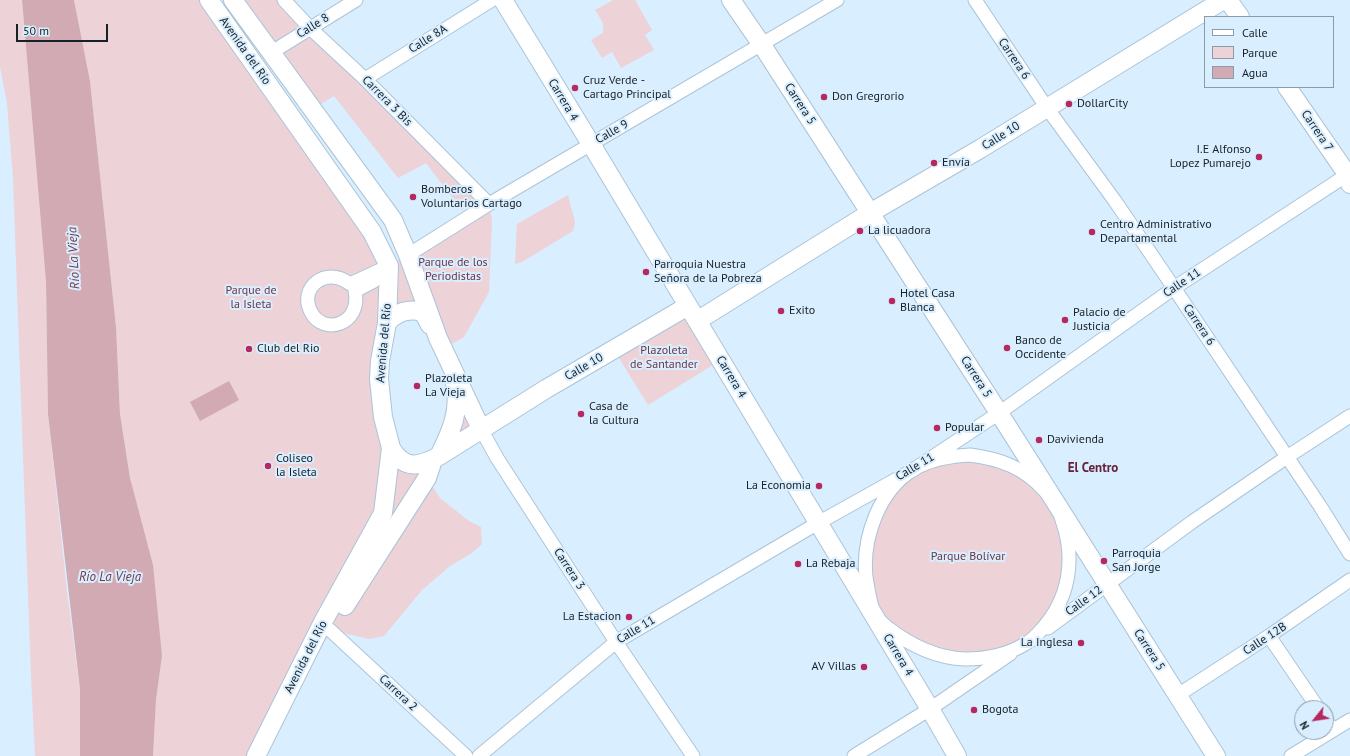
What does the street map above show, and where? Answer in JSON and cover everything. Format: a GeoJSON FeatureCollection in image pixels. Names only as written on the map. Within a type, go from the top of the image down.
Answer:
{"type":"FeatureCollection","features":[{"type":"Feature","properties":{"kind":"main road","name":"Avenida del Río"},"geometry":{"type":"LineString","coordinates":[[209,0],[372,232],[389,266],[387,323],[380,361],[379,380],[383,418],[391,448],[383,513],[323,622],[256,756]]}},
{"type":"Feature","properties":{"kind":"main road","name":"Avenida del Río"},"geometry":{"type":"LineString","coordinates":[[233,0],[393,220],[408,255],[433,329],[451,372],[457,392],[455,421],[450,435],[436,458],[427,478],[330,630],[262,756]]}},
{"type":"Feature","properties":{"kind":"main road","name":"Carrera 4"},"geometry":{"type":"LineString","coordinates":[[503,0],[591,144],[957,756]]}},
{"type":"Feature","properties":{"kind":"main road","name":"Carrera 5"},"geometry":{"type":"LineString","coordinates":[[731,0],[762,45],[999,413],[1216,756]]}},
{"type":"Feature","properties":{"kind":"main road","name":"Calle 10"},"geometry":{"type":"LineString","coordinates":[[391,448],[401,461],[409,464],[418,465],[436,458],[546,389],[692,313],[980,150],[1223,0]]}},
{"type":"Feature","properties":{"kind":"main road"},"geometry":{"type":"LineString","coordinates":[[1228,0],[1239,16]]}},
{"type":"Feature","properties":{"kind":"main road","name":"Carrera 7"},"geometry":{"type":"LineString","coordinates":[[1288,88],[1349,177]]}},
{"type":"Feature","properties":{"kind":"main road","name":"Calle 9"},"geometry":{"type":"LineString","coordinates":[[389,266],[408,255]]}},
{"type":"Feature","properties":{"kind":"main road"},"geometry":{"type":"LineString","coordinates":[[387,323],[398,314],[408,311],[418,311],[423,312],[433,329]]}},
{"type":"Feature","properties":{"kind":"main road","name":"Avenida del Río"},"geometry":{"type":"LineString","coordinates":[[433,329],[456,376]]}},
{"type":"Feature","properties":{"kind":"main road","name":"Carrera 3"},"geometry":{"type":"LineString","coordinates":[[456,376],[481,429]]}},
{"type":"Feature","properties":{"kind":"street","name":"Carrera 3 Bis"},"geometry":{"type":"LineString","coordinates":[[284,0],[310,28],[365,79],[489,204]]}},
{"type":"Feature","properties":{"kind":"street","name":"Calle 8"},"geometry":{"type":"LineString","coordinates":[[272,52],[356,0]]}},
{"type":"Feature","properties":{"kind":"street","name":"Calle 8A"},"geometry":{"type":"LineString","coordinates":[[365,79],[492,0]]}},
{"type":"Feature","properties":{"kind":"street","name":"Calle 9"},"geometry":{"type":"LineString","coordinates":[[408,255],[489,204],[837,0]]}},
{"type":"Feature","properties":{"kind":"street","name":"Carrera 6"},"geometry":{"type":"LineString","coordinates":[[975,0],[1047,108],[1115,202],[1174,288],[1320,506],[1350,554]]}},
{"type":"Feature","properties":{"kind":"street","name":"Calle 11"},"geometry":{"type":"LineString","coordinates":[[479,756],[616,642],[818,522],[913,470],[999,413],[1174,288],[1349,177]]}},
{"type":"Feature","properties":{"kind":"street","name":"Calle 9"},"geometry":{"type":"LineString","coordinates":[[353,288],[389,266]]}},
{"type":"Feature","properties":{"kind":"street","name":"Calle 12"},"geometry":{"type":"LineString","coordinates":[[854,756],[930,709],[1025,644],[1192,522],[1350,416]]}},
{"type":"Feature","properties":{"kind":"street","name":"Carrera 3"},"geometry":{"type":"LineString","coordinates":[[481,429],[496,458],[616,642],[693,756]]}},
{"type":"Feature","properties":{"kind":"street"},"geometry":{"type":"LineString","coordinates":[[970,455],[990,458],[1008,464],[1026,473],[1055,501],[1066,530],[1069,545],[1070,561],[1068,576],[1058,607],[1038,633],[1025,644],[1006,653],[986,657],[964,659],[944,656],[924,650],[907,641],[874,616],[866,584],[865,567],[869,534],[874,519],[890,492],[913,470],[931,461],[950,456],[970,455]]}},
{"type":"Feature","properties":{"kind":"street","name":"Calle 12B"},"geometry":{"type":"LineString","coordinates":[[1178,695],[1269,636],[1350,580]]}},
{"type":"Feature","properties":{"kind":"street","name":"Carrera 2"},"geometry":{"type":"LineString","coordinates":[[330,630],[466,756]]}},
{"type":"Feature","properties":{"kind":"street"},"geometry":{"type":"LineString","coordinates":[[1269,636],[1313,700]]}},
{"type":"Feature","properties":{"kind":"street"},"geometry":{"type":"LineString","coordinates":[[1334,724],[1350,720]]}},
{"type":"Feature","properties":{"kind":"street"},"geometry":{"type":"LineString","coordinates":[[1291,756],[1311,740]]}},
{"type":"Feature","properties":{"kind":"green space"},"geometry":{"type":"Polygon","coordinates":[[[0,0],[22,0],[46,282],[48,414],[67,592],[80,689],[80,756],[35,756],[13,179],[7,103],[0,67],[0,0]]]}},
{"type":"Feature","properties":{"kind":"green space","name":"Parque de la Isleta"},"geometry":{"type":"Polygon","coordinates":[[[74,0],[209,0],[389,266],[489,204],[492,219],[489,292],[464,337],[443,349],[481,429],[439,456],[457,392],[423,312],[387,323],[387,436],[427,478],[440,498],[469,521],[481,527],[482,544],[472,553],[450,566],[422,590],[384,636],[369,639],[331,630],[261,756],[153,756],[156,700],[162,656],[120,414],[116,327],[90,81],[74,0]]]}},
{"type":"Feature","properties":{"kind":"green space"},"geometry":{"type":"Polygon","coordinates":[[[233,0],[284,0],[475,189],[472,204],[462,210],[426,163],[398,178],[334,96],[313,109],[233,0]]]}},
{"type":"Feature","properties":{"kind":"green space"},"geometry":{"type":"Polygon","coordinates":[[[613,0],[635,0],[652,30],[645,35],[654,50],[621,68],[612,52],[602,58],[591,40],[603,33],[603,23],[595,10],[613,0]]]}},
{"type":"Feature","properties":{"kind":"green space"},"geometry":{"type":"Polygon","coordinates":[[[568,195],[575,222],[573,231],[522,262],[515,264],[517,224],[568,195]]]}},
{"type":"Feature","properties":{"kind":"green space","name":"Plazoleta de Santander"},"geometry":{"type":"Polygon","coordinates":[[[688,306],[721,360],[648,405],[614,350],[688,306]]]}},
{"type":"Feature","properties":{"kind":"green space","name":"Parque Bolívar"},"geometry":{"type":"Polygon","coordinates":[[[950,456],[1026,473],[1066,530],[1064,592],[1025,644],[964,659],[891,629],[866,584],[869,534],[901,480],[950,456]]]}},
{"type":"Feature","properties":{"kind":"water","name":"Río La Vieja"},"geometry":{"type":"Polygon","coordinates":[[[22,0],[74,0],[90,81],[116,327],[120,414],[130,478],[153,565],[162,656],[156,700],[153,756],[80,756],[80,689],[48,414],[46,282],[22,0]]]}},
{"type":"Feature","properties":{"kind":"water"},"geometry":{"type":"Polygon","coordinates":[[[229,381],[239,400],[200,421],[190,402],[229,381]]]}},
{"type":"Feature","properties":{"kind":"place","name":"Cruz Verde - Cartago Principal"},"geometry":{"type":"Point","coordinates":[575,88]}},
{"type":"Feature","properties":{"kind":"place","name":"Don Gregrorio"},"geometry":{"type":"Point","coordinates":[824,97]}},
{"type":"Feature","properties":{"kind":"place","name":"DollarCity"},"geometry":{"type":"Point","coordinates":[1069,104]}},
{"type":"Feature","properties":{"kind":"place","name":"I.E Alfonso Lopez Pumarejo"},"geometry":{"type":"Point","coordinates":[1259,157]}},
{"type":"Feature","properties":{"kind":"place","name":"Envía"},"geometry":{"type":"Point","coordinates":[934,163]}},
{"type":"Feature","properties":{"kind":"place","name":"Bomberos Voluntarios Cartago"},"geometry":{"type":"Point","coordinates":[413,197]}},
{"type":"Feature","properties":{"kind":"place","name":"La licuadora"},"geometry":{"type":"Point","coordinates":[860,231]}},
{"type":"Feature","properties":{"kind":"place","name":"Centro Administrativo Departamental"},"geometry":{"type":"Point","coordinates":[1092,232]}},
{"type":"Feature","properties":{"kind":"place","name":"Parroquia Nuestra Señora de la Pobreza"},"geometry":{"type":"Point","coordinates":[646,272]}},
{"type":"Feature","properties":{"kind":"place","name":"Hotel Casa Blanca"},"geometry":{"type":"Point","coordinates":[892,301]}},
{"type":"Feature","properties":{"kind":"place","name":"Exito"},"geometry":{"type":"Point","coordinates":[781,311]}},
{"type":"Feature","properties":{"kind":"place","name":"Palacio de Justicia"},"geometry":{"type":"Point","coordinates":[1065,320]}},
{"type":"Feature","properties":{"kind":"place","name":"Banco de Occidente"},"geometry":{"type":"Point","coordinates":[1007,348]}},
{"type":"Feature","properties":{"kind":"place","name":"Club del Rio"},"geometry":{"type":"Point","coordinates":[249,349]}},
{"type":"Feature","properties":{"kind":"place","name":"Plazoleta La Vieja"},"geometry":{"type":"Point","coordinates":[417,386]}},
{"type":"Feature","properties":{"kind":"place","name":"Casa de la Cultura"},"geometry":{"type":"Point","coordinates":[581,414]}},
{"type":"Feature","properties":{"kind":"place","name":"Popular"},"geometry":{"type":"Point","coordinates":[937,428]}},
{"type":"Feature","properties":{"kind":"place","name":"Davivienda"},"geometry":{"type":"Point","coordinates":[1039,440]}},
{"type":"Feature","properties":{"kind":"place","name":"Coliseo la Isleta"},"geometry":{"type":"Point","coordinates":[268,466]}},
{"type":"Feature","properties":{"kind":"place","name":"La Economia"},"geometry":{"type":"Point","coordinates":[819,486]}},
{"type":"Feature","properties":{"kind":"place","name":"Parroquia San Jorge"},"geometry":{"type":"Point","coordinates":[1104,561]}},
{"type":"Feature","properties":{"kind":"place","name":"La Rebaja"},"geometry":{"type":"Point","coordinates":[798,564]}},
{"type":"Feature","properties":{"kind":"place","name":"La Estacion"},"geometry":{"type":"Point","coordinates":[629,617]}},
{"type":"Feature","properties":{"kind":"place","name":"La Inglesa"},"geometry":{"type":"Point","coordinates":[1081,643]}},
{"type":"Feature","properties":{"kind":"place","name":"AV Villas"},"geometry":{"type":"Point","coordinates":[864,667]}},
{"type":"Feature","properties":{"kind":"place","name":"Bogota"},"geometry":{"type":"Point","coordinates":[974,710]}},
{"type":"Feature","properties":{"kind":"district","name":"El Centro"},"geometry":{"type":"Point","coordinates":[1093,468]}},
{"type":"Feature","properties":{"kind":"park label","name":"Parque de los Periodistas"},"geometry":{"type":"Point","coordinates":[453,270]}}]}
